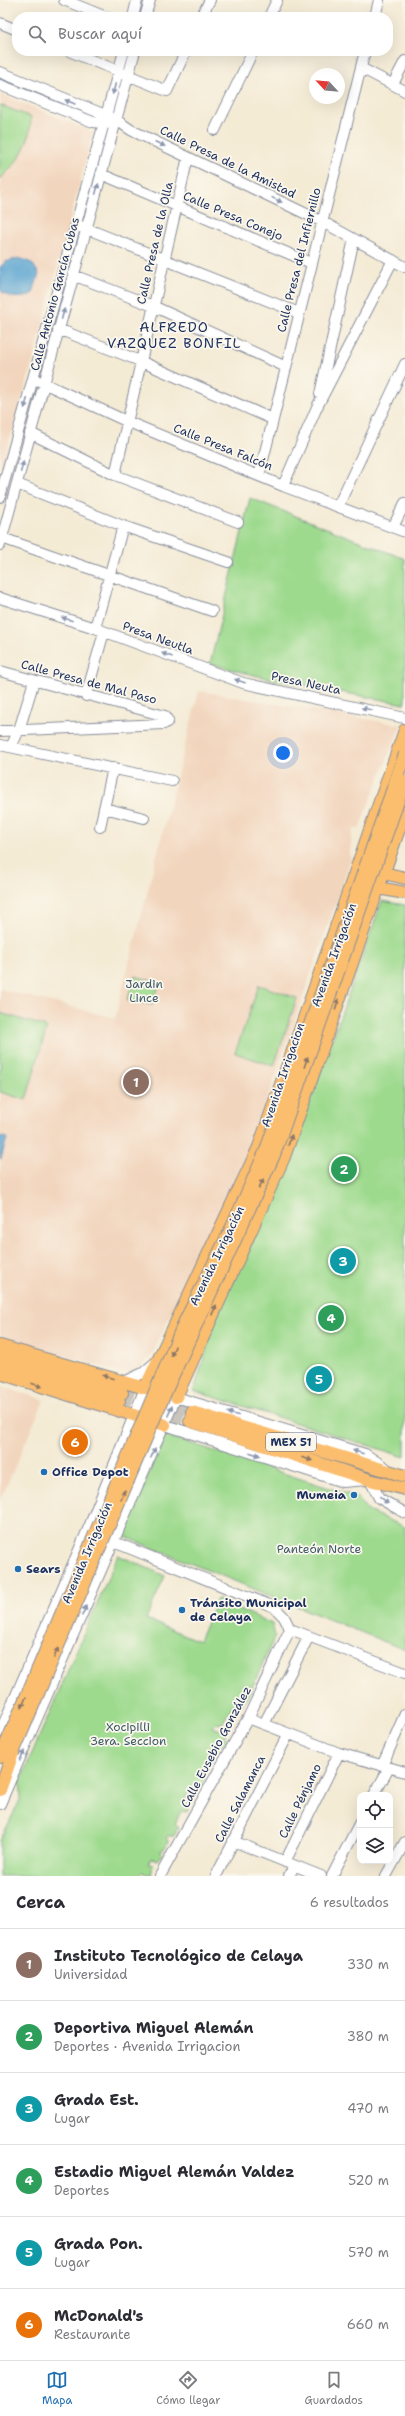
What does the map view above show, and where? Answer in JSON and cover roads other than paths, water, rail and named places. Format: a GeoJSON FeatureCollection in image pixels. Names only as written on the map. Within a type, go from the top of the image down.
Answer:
{"type":"FeatureCollection","features":[{"type":"Feature","properties":{"kind":"main road","name":"Avenida Irrigacion"},"geometry":{"type":"LineString","coordinates":[[145,1388],[178,1315],[259,1147],[320,969],[405,730]]}},
{"type":"Feature","properties":{"kind":"main road","name":"Avenida Irrigación"},"geometry":{"type":"LineString","coordinates":[[6,1753],[186,1321],[232,1227],[266,1150],[405,754]]}},
{"type":"Feature","properties":{"kind":"main road","name":"Avenida Irrigación"},"geometry":{"type":"LineString","coordinates":[[6,1753],[168,1386],[274,1155],[405,781]]}},
{"type":"Feature","properties":{"kind":"main road"},"geometry":{"type":"LineString","coordinates":[[176,1397],[224,1287],[284,1157],[370,908],[405,812]]}},
{"type":"Feature","properties":{"kind":"main road"},"geometry":{"type":"LineString","coordinates":[[356,867],[405,878]]}},
{"type":"Feature","properties":{"kind":"main road"},"geometry":{"type":"LineString","coordinates":[[378,888],[405,893]]}},
{"type":"Feature","properties":{"kind":"main road"},"geometry":{"type":"LineString","coordinates":[[320,969],[328,982],[337,984],[345,980]]}},
{"type":"Feature","properties":{"kind":"main road"},"geometry":{"type":"LineString","coordinates":[[0,1346],[122,1392]]}},
{"type":"Feature","properties":{"kind":"main road"},"geometry":{"type":"LineString","coordinates":[[0,1355],[122,1392]]}},
{"type":"Feature","properties":{"kind":"main road"},"geometry":{"type":"LineString","coordinates":[[0,1364],[122,1392],[145,1388]]}},
{"type":"Feature","properties":{"kind":"main road"},"geometry":{"type":"LineString","coordinates":[[0,1373],[165,1425]]}},
{"type":"Feature","properties":{"kind":"main road","name":"MEX 51"},"geometry":{"type":"LineString","coordinates":[[405,1476],[191,1417],[369,1480],[405,1489]]}},
{"type":"Feature","properties":{"kind":"main road"},"geometry":{"type":"LineString","coordinates":[[0,1790],[6,1753]]}},
{"type":"Feature","properties":{"kind":"street"},"geometry":{"type":"LineString","coordinates":[[64,0],[94,12]]}},
{"type":"Feature","properties":{"kind":"street"},"geometry":{"type":"LineString","coordinates":[[134,12],[137,0]]}},
{"type":"Feature","properties":{"kind":"street"},"geometry":{"type":"LineString","coordinates":[[146,12],[150,0]]}},
{"type":"Feature","properties":{"kind":"street"},"geometry":{"type":"LineString","coordinates":[[271,12],[277,0]]}},
{"type":"Feature","properties":{"kind":"street"},"geometry":{"type":"LineString","coordinates":[[376,12],[379,0]]}},
{"type":"Feature","properties":{"kind":"street"},"geometry":{"type":"LineString","coordinates":[[203,12],[208,2]]}},
{"type":"Feature","properties":{"kind":"street"},"geometry":{"type":"LineString","coordinates":[[0,23],[12,28]]}},
{"type":"Feature","properties":{"kind":"street"},"geometry":{"type":"LineString","coordinates":[[81,56],[167,91],[184,56]]}},
{"type":"Feature","properties":{"kind":"street","name":"Calle Antonio García Cubas"},"geometry":{"type":"LineString","coordinates":[[1,541],[101,174],[118,71],[122,56]]}},
{"type":"Feature","properties":{"kind":"street","name":"Calle Antonio García Cubas"},"geometry":{"type":"LineString","coordinates":[[0,496],[76,224],[110,121],[128,75],[134,56]]}},
{"type":"Feature","properties":{"kind":"street"},"geometry":{"type":"LineString","coordinates":[[215,130],[251,56]]}},
{"type":"Feature","properties":{"kind":"street","name":"Calle Presa del Infiernillo"},"geometry":{"type":"LineString","coordinates":[[259,476],[321,221],[364,56]]}},
{"type":"Feature","properties":{"kind":"street"},"geometry":{"type":"LineString","coordinates":[[392,84],[405,62]]}},
{"type":"Feature","properties":{"kind":"street"},"geometry":{"type":"LineString","coordinates":[[361,68],[405,91]]}},
{"type":"Feature","properties":{"kind":"street"},"geometry":{"type":"LineString","coordinates":[[0,72],[110,121]]}},
{"type":"Feature","properties":{"kind":"street"},"geometry":{"type":"LineString","coordinates":[[0,85],[93,122],[110,121]]}},
{"type":"Feature","properties":{"kind":"street","name":"Calle Presa de la Amistad"},"geometry":{"type":"LineString","coordinates":[[110,121],[321,221],[405,267]]}},
{"type":"Feature","properties":{"kind":"street","name":"Calle Presa de la Olla"},"geometry":{"type":"LineString","coordinates":[[115,475],[126,421],[188,157]]}},
{"type":"Feature","properties":{"kind":"street","name":"Calle Presa Conejo"},"geometry":{"type":"LineString","coordinates":[[101,174],[311,263]]}},
{"type":"Feature","properties":{"kind":"street"},"geometry":{"type":"LineString","coordinates":[[76,224],[299,313]]}},
{"type":"Feature","properties":{"kind":"street"},"geometry":{"type":"LineString","coordinates":[[317,407],[354,239]]}},
{"type":"Feature","properties":{"kind":"street"},"geometry":{"type":"LineString","coordinates":[[283,486],[317,407],[392,260]]}},
{"type":"Feature","properties":{"kind":"street"},"geometry":{"type":"LineString","coordinates":[[73,275],[153,306],[286,367]]}},
{"type":"Feature","properties":{"kind":"street"},"geometry":{"type":"LineString","coordinates":[[58,329],[140,361],[272,419]]}},
{"type":"Feature","properties":{"kind":"street"},"geometry":{"type":"LineString","coordinates":[[338,506],[405,364]]}},
{"type":"Feature","properties":{"kind":"street","name":"Calle Presa Falcón"},"geometry":{"type":"LineString","coordinates":[[33,379],[126,421],[283,486],[405,532]]}},
{"type":"Feature","properties":{"kind":"street"},"geometry":{"type":"LineString","coordinates":[[30,433],[115,475],[238,522]]}},
{"type":"Feature","properties":{"kind":"street"},"geometry":{"type":"LineString","coordinates":[[17,484],[123,526],[228,562]]}},
{"type":"Feature","properties":{"kind":"street"},"geometry":{"type":"LineString","coordinates":[[393,527],[405,503]]}},
{"type":"Feature","properties":{"kind":"street"},"geometry":{"type":"LineString","coordinates":[[86,696],[110,575],[123,526]]}},
{"type":"Feature","properties":{"kind":"street"},"geometry":{"type":"LineString","coordinates":[[1,541],[110,575],[212,611]]}},
{"type":"Feature","properties":{"kind":"street","name":"Presa Neutla"},"geometry":{"type":"LineString","coordinates":[[0,598],[100,630],[204,668]]}},
{"type":"Feature","properties":{"kind":"street","name":"Presa Neuta"},"geometry":{"type":"LineString","coordinates":[[204,668],[243,683],[405,718]]}},
{"type":"Feature","properties":{"kind":"street","name":"Calle Presa de Mal Paso"},"geometry":{"type":"LineString","coordinates":[[0,671],[86,696],[165,716],[168,720],[164,724],[19,730]]}},
{"type":"Feature","properties":{"kind":"street"},"geometry":{"type":"LineString","coordinates":[[11,748],[19,730],[34,681]]}},
{"type":"Feature","properties":{"kind":"street"},"geometry":{"type":"LineString","coordinates":[[1,730],[19,730]]}},
{"type":"Feature","properties":{"kind":"street"},"geometry":{"type":"LineString","coordinates":[[0,745],[172,781]]}},
{"type":"Feature","properties":{"kind":"street"},"geometry":{"type":"LineString","coordinates":[[100,826],[114,768]]}},
{"type":"Feature","properties":{"kind":"street"},"geometry":{"type":"LineString","coordinates":[[104,808],[144,818]]}},
{"type":"Feature","properties":{"kind":"street"},"geometry":{"type":"LineString","coordinates":[[370,827],[372,837],[377,844],[386,847],[393,845]]}},
{"type":"Feature","properties":{"kind":"street"},"geometry":{"type":"LineString","coordinates":[[304,1016],[310,1011],[317,1010],[327,1016],[330,1024]]}},
{"type":"Feature","properties":{"kind":"street"},"geometry":{"type":"LineString","coordinates":[[201,1268],[206,1267],[216,1272],[224,1287]]}},
{"type":"Feature","properties":{"kind":"street"},"geometry":{"type":"LineString","coordinates":[[178,1315],[181,1326],[188,1332],[195,1333],[206,1328]]}},
{"type":"Feature","properties":{"kind":"street"},"geometry":{"type":"LineString","coordinates":[[122,1392],[157,1361]]}},
{"type":"Feature","properties":{"kind":"street"},"geometry":{"type":"LineString","coordinates":[[0,1732],[89,1527],[145,1388],[365,1454],[391,1472]]}},
{"type":"Feature","properties":{"kind":"street"},"geometry":{"type":"LineString","coordinates":[[0,1804],[176,1397]]}},
{"type":"Feature","properties":{"kind":"street"},"geometry":{"type":"LineString","coordinates":[[165,1425],[343,1482],[369,1480],[379,1498],[405,1513]]}},
{"type":"Feature","properties":{"kind":"street"},"geometry":{"type":"LineString","coordinates":[[89,1527],[93,1536],[106,1542],[114,1542],[274,1607],[284,1617],[290,1629],[405,1673]]}},
{"type":"Feature","properties":{"kind":"street","name":"Calle Eusebio González"},"geometry":{"type":"LineString","coordinates":[[160,1876],[248,1718],[290,1629]]}},
{"type":"Feature","properties":{"kind":"street"},"geometry":{"type":"LineString","coordinates":[[264,1724],[309,1636]]}},
{"type":"Feature","properties":{"kind":"street"},"geometry":{"type":"LineString","coordinates":[[375,1792],[405,1714]]}},
{"type":"Feature","properties":{"kind":"street"},"geometry":{"type":"LineString","coordinates":[[248,1718],[288,1735],[339,1753],[405,1772]]}},
{"type":"Feature","properties":{"kind":"street","name":"Calle Salamanca"},"geometry":{"type":"LineString","coordinates":[[216,1876],[288,1735]]}},
{"type":"Feature","properties":{"kind":"street","name":"Calle Pénjamo"},"geometry":{"type":"LineString","coordinates":[[289,1876],[290,1864],[339,1753]]}},
{"type":"Feature","properties":{"kind":"street"},"geometry":{"type":"LineString","coordinates":[[332,1876],[357,1828]]}},
{"type":"Feature","properties":{"kind":"street"},"geometry":{"type":"LineString","coordinates":[[233,1841],[321,1876]]}},
{"type":"Feature","properties":{"kind":"street"},"geometry":{"type":"LineString","coordinates":[[386,1876],[405,1842]]}},
{"type":"Feature","properties":{"kind":"water"},"geometry":{"type":"Polygon","coordinates":[[[19,258],[32,263],[39,274],[33,293],[25,297],[16,298],[3,293],[0,290],[0,267],[5,262],[19,258]]]}},
{"type":"Feature","properties":{"kind":"water"},"geometry":{"type":"Polygon","coordinates":[[[0,1136],[7,1138],[1,1159],[0,1159],[0,1136]]]}},
{"type":"Feature","properties":{"kind":"tunnel"},"geometry":{"type":"LineString","coordinates":[[122,1393],[192,1412]]}},
{"type":"Feature","properties":{"kind":"tunnel"},"geometry":{"type":"LineString","coordinates":[[119,1401],[190,1421]]}},
{"type":"Feature","properties":{"kind":"place","name":"Instituto Tecnológico de Celaya"},"geometry":{"type":"Point","coordinates":[136,1082]}},
{"type":"Feature","properties":{"kind":"place","name":"Deportiva Miguel Alemán"},"geometry":{"type":"Point","coordinates":[344,1169]}},
{"type":"Feature","properties":{"kind":"place","name":"Grada Est."},"geometry":{"type":"Point","coordinates":[343,1261]}},
{"type":"Feature","properties":{"kind":"place","name":"Estadio Miguel Alemán Valdez"},"geometry":{"type":"Point","coordinates":[331,1318]}},
{"type":"Feature","properties":{"kind":"place","name":"Grada Pon."},"geometry":{"type":"Point","coordinates":[319,1379]}},
{"type":"Feature","properties":{"kind":"place","name":"McDonald's"},"geometry":{"type":"Point","coordinates":[75,1442]}},
{"type":"Feature","properties":{"kind":"place","name":"Office Depot"},"geometry":{"type":"Point","coordinates":[44,1472]}},
{"type":"Feature","properties":{"kind":"place","name":"Mumeia"},"geometry":{"type":"Point","coordinates":[354,1495]}},
{"type":"Feature","properties":{"kind":"place","name":"Sears"},"geometry":{"type":"Point","coordinates":[18,1569]}},
{"type":"Feature","properties":{"kind":"place","name":"Tránsito Municipal de Celaya"},"geometry":{"type":"Point","coordinates":[182,1610]}},
{"type":"Feature","properties":{"kind":"district","name":"ALFREDO VAZQUEZ BONFIL"},"geometry":{"type":"Point","coordinates":[174,336]}},
{"type":"Feature","properties":{"kind":"park label","name":"Jardin Lince"},"geometry":{"type":"Point","coordinates":[144,991]}},
{"type":"Feature","properties":{"kind":"park label","name":"Panteón Norte"},"geometry":{"type":"Point","coordinates":[319,1549]}},
{"type":"Feature","properties":{"kind":"park label","name":"Xocipilli 3era. Seccion"},"geometry":{"type":"Point","coordinates":[128,1734]}}]}
